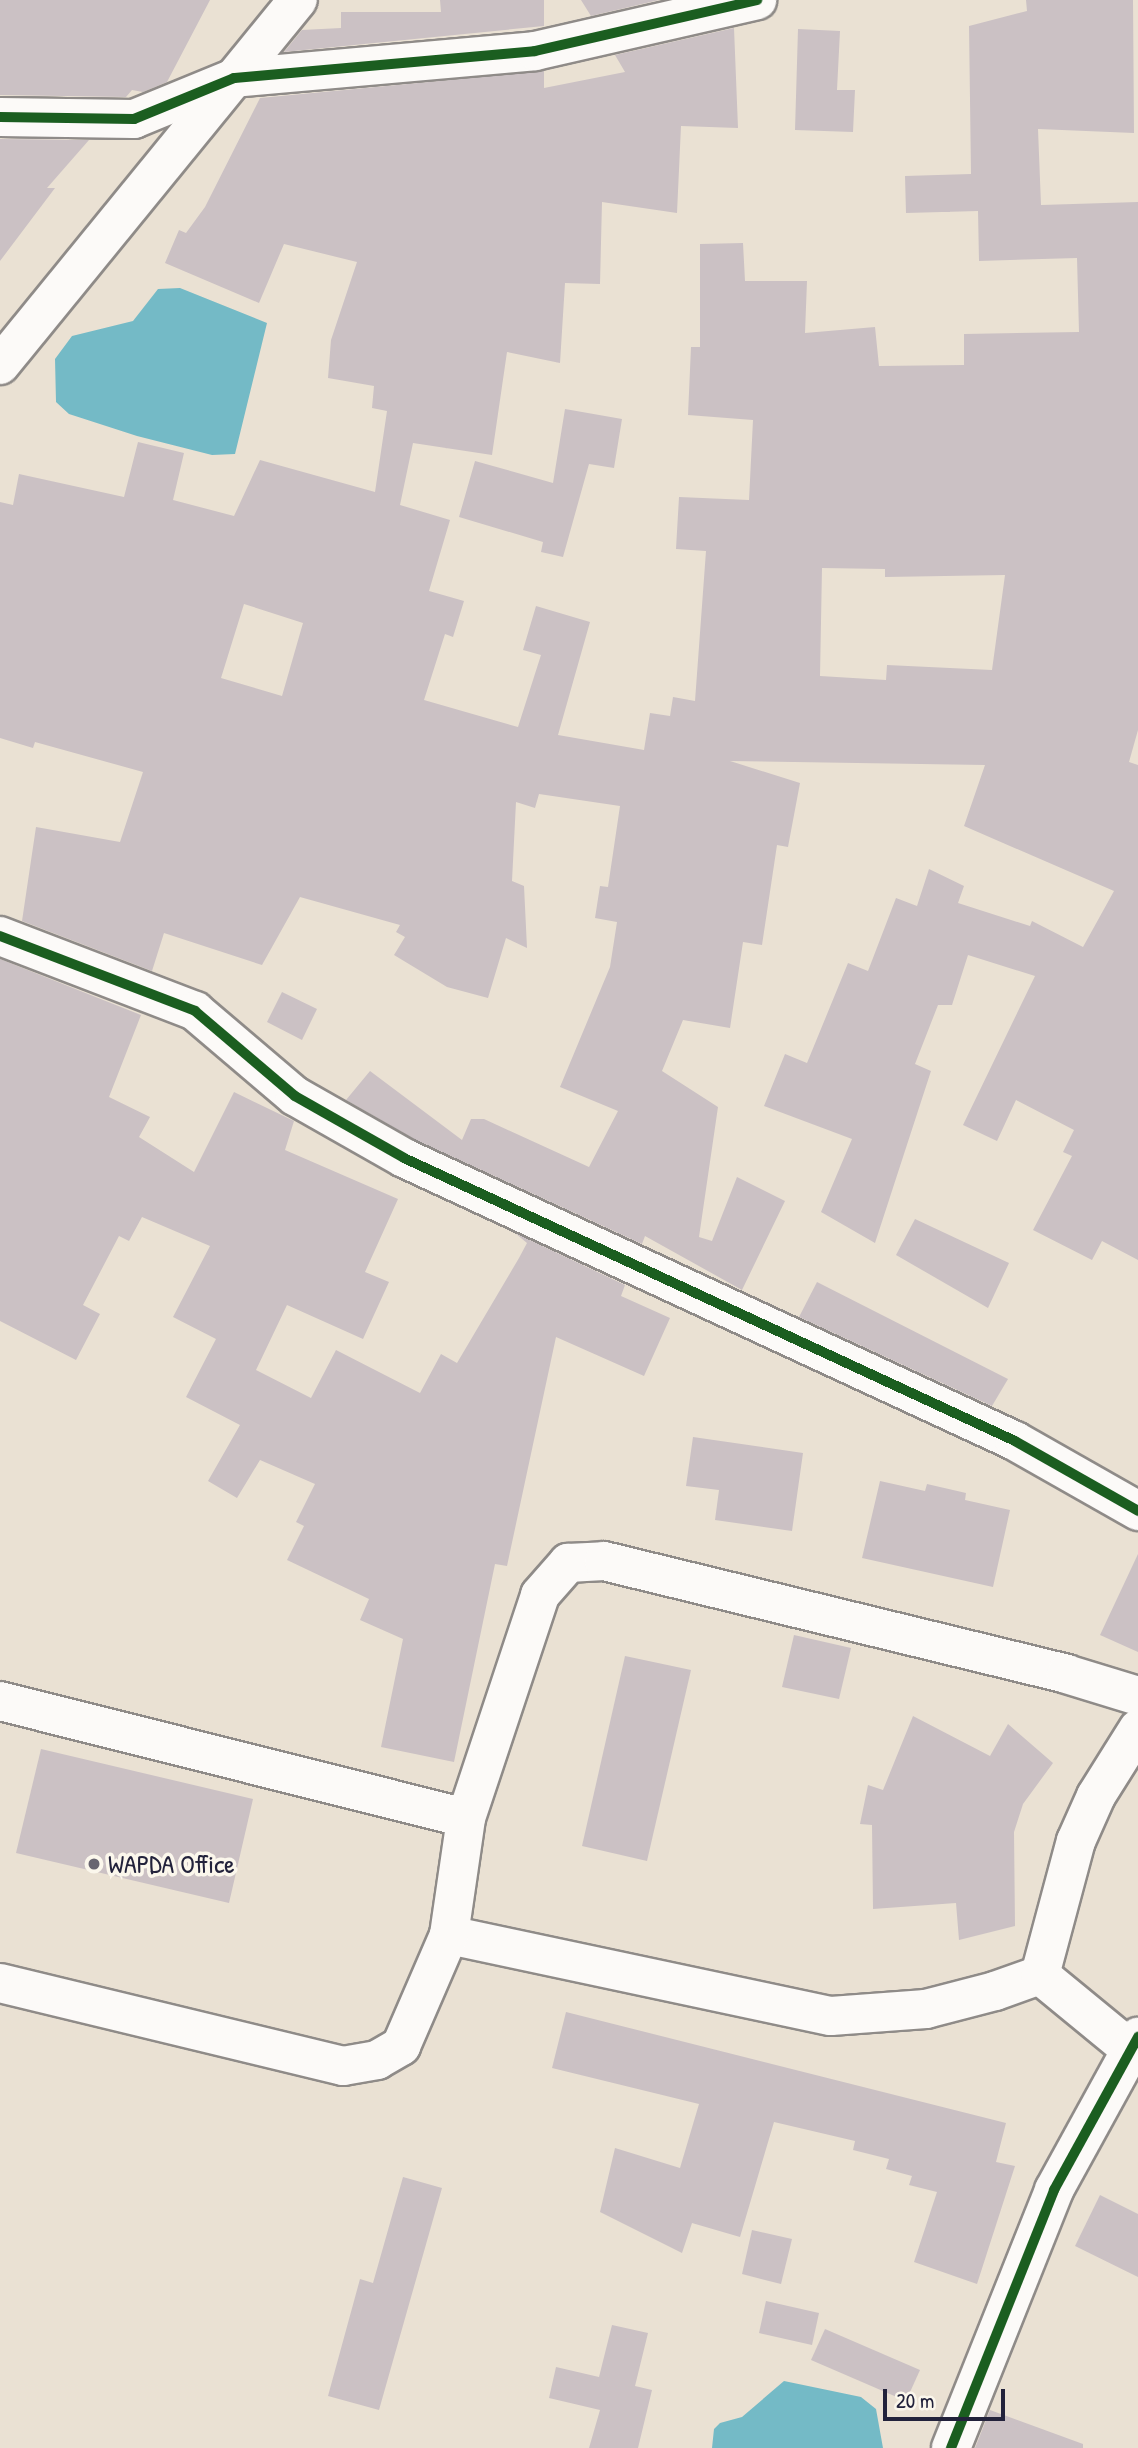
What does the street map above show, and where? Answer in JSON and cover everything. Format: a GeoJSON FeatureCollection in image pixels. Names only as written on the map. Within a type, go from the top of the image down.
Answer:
{"type":"FeatureCollection","features":[{"type":"Feature","properties":{"kind":"main road"},"geometry":{"type":"LineString","coordinates":[[0,365],[298,0]]}},
{"type":"Feature","properties":{"kind":"main road"},"geometry":{"type":"LineString","coordinates":[[0,117],[134,119],[234,78],[536,51],[758,0]]}},
{"type":"Feature","properties":{"kind":"main road"},"geometry":{"type":"LineString","coordinates":[[0,936],[195,1011],[295,1096],[404,1158],[1015,1441],[1138,1511]]}},
{"type":"Feature","properties":{"kind":"main road"},"geometry":{"type":"LineString","coordinates":[[0,1983],[343,2066],[377,2060],[401,2046],[449,1935],[466,1818],[540,1595],[568,1563],[604,1561],[1066,1674],[1138,1696]]}},
{"type":"Feature","properties":{"kind":"main road"},"geometry":{"type":"LineString","coordinates":[[0,1701],[466,1818]]}},
{"type":"Feature","properties":{"kind":"main road"},"geometry":{"type":"LineString","coordinates":[[1040,1975],[1076,1841],[1096,1796],[1138,1729]]}},
{"type":"Feature","properties":{"kind":"main road"},"geometry":{"type":"LineString","coordinates":[[449,1935],[831,2016],[926,2009],[1040,1975]]}},
{"type":"Feature","properties":{"kind":"main road"},"geometry":{"type":"LineString","coordinates":[[951,2448],[1054,2190],[1134,2043],[1040,1975]]}},
{"type":"Feature","properties":{"kind":"water"},"geometry":{"type":"Polygon","coordinates":[[[180,288],[267,323],[235,454],[212,455],[137,436],[69,414],[56,402],[55,359],[72,336],[133,321],[158,289],[180,288]]]}},
{"type":"Feature","properties":{"kind":"water"},"geometry":{"type":"Polygon","coordinates":[[[784,2381],[861,2397],[876,2409],[883,2448],[712,2448],[714,2429],[720,2423],[742,2417],[784,2381]]]}},
{"type":"Feature","properties":{"kind":"building"},"geometry":{"type":"Polygon","coordinates":[[[0,0],[210,0],[167,82],[143,92],[132,90],[126,97],[0,95],[0,0]]]}},
{"type":"Feature","properties":{"kind":"building"},"geometry":{"type":"Polygon","coordinates":[[[440,0],[544,0],[544,26],[284,52],[302,30],[341,28],[341,12],[441,12],[440,0]]]}},
{"type":"Feature","properties":{"kind":"building"},"geometry":{"type":"Polygon","coordinates":[[[581,0],[659,0],[591,16],[581,0]]]}},
{"type":"Feature","properties":{"kind":"building"},"geometry":{"type":"Polygon","coordinates":[[[1026,0],[1133,0],[1134,133],[1038,129],[1041,205],[1138,202],[1138,730],[1129,762],[1138,765],[1138,1260],[1102,1241],[1092,1260],[1033,1230],[1072,1156],[1063,1152],[1074,1130],[1016,1100],[997,1141],[963,1125],[1035,976],[968,955],[952,1005],[938,1005],[915,1064],[931,1071],[875,1243],[821,1212],[852,1139],[764,1106],[785,1054],[807,1063],[848,963],[868,971],[896,898],[917,906],[929,869],[964,886],[958,903],[1030,926],[1032,921],[1083,947],[1114,891],[964,826],[985,765],[730,761],[800,783],[788,847],[777,845],[762,945],[743,942],[730,1028],[683,1020],[662,1071],[718,1107],[699,1237],[712,1241],[737,1177],[785,1201],[742,1290],[645,1236],[642,1244],[414,1139],[346,1100],[370,1071],[462,1140],[471,1119],[484,1119],[589,1167],[618,1111],[560,1087],[610,967],[617,922],[595,918],[600,886],[608,887],[620,806],[539,794],[535,808],[516,802],[512,881],[524,886],[527,948],[506,938],[488,998],[447,987],[394,955],[405,937],[396,932],[400,925],[300,897],[262,965],[164,933],[152,971],[22,921],[36,827],[120,842],[143,772],[35,742],[33,748],[0,738],[0,502],[13,505],[19,474],[124,497],[138,442],[184,453],[173,500],[234,516],[260,460],[375,492],[387,411],[372,408],[374,386],[328,378],[331,340],[357,262],[284,244],[259,303],[165,263],[179,230],[186,233],[205,207],[260,98],[544,71],[544,88],[625,72],[615,55],[734,28],[738,128],[681,126],[677,213],[602,202],[600,284],[565,283],[560,363],[507,352],[492,455],[413,443],[400,505],[450,520],[429,591],[464,601],[453,637],[445,634],[424,700],[518,727],[541,655],[523,650],[536,606],[590,622],[558,735],[644,750],[650,713],[670,716],[673,697],[695,701],[706,551],[676,549],[679,497],[749,500],[753,420],[688,415],[691,347],[700,347],[700,244],[743,243],[745,281],[807,281],[805,333],[875,327],[879,366],[964,365],[964,334],[1079,332],[1077,258],[979,261],[978,211],[906,213],[905,176],[971,174],[969,26],[1027,11],[1026,0]],[[822,568],[820,676],[886,680],[887,665],[992,670],[1005,575],[885,577],[885,569],[822,568]],[[244,604],[221,678],[282,696],[303,623],[244,604]]]}},
{"type":"Feature","properties":{"kind":"building"},"geometry":{"type":"Polygon","coordinates":[[[798,29],[840,31],[837,90],[855,90],[853,132],[795,130],[798,29]]]}},
{"type":"Feature","properties":{"kind":"building"},"geometry":{"type":"Polygon","coordinates":[[[0,139],[89,140],[47,188],[55,188],[0,261],[0,139]]]}},
{"type":"Feature","properties":{"kind":"building"},"geometry":{"type":"Polygon","coordinates":[[[565,409],[622,419],[614,468],[589,464],[563,557],[541,552],[543,542],[459,517],[475,461],[553,483],[565,409]]]}},
{"type":"Feature","properties":{"kind":"building"},"geometry":{"type":"Polygon","coordinates":[[[0,959],[141,1015],[109,1097],[150,1117],[139,1137],[194,1172],[234,1092],[294,1121],[285,1150],[398,1199],[365,1272],[389,1282],[363,1339],[287,1305],[256,1370],[311,1398],[336,1350],[420,1393],[441,1354],[457,1363],[527,1243],[515,1233],[625,1285],[621,1296],[670,1318],[644,1376],[556,1337],[507,1566],[495,1564],[454,1762],[381,1747],[403,1639],[360,1620],[369,1599],[287,1560],[304,1526],[296,1522],[315,1484],[260,1460],[237,1498],[208,1481],[240,1425],[186,1397],[216,1339],[173,1317],[210,1246],[142,1217],[129,1241],[119,1236],[83,1305],[100,1314],[76,1360],[0,1321],[0,959]]]}},
{"type":"Feature","properties":{"kind":"building"},"geometry":{"type":"Polygon","coordinates":[[[282,992],[317,1009],[302,1040],[267,1022],[282,992]]]}},
{"type":"Feature","properties":{"kind":"building"},"geometry":{"type":"Polygon","coordinates":[[[915,1219],[1009,1263],[988,1308],[896,1255],[915,1219]]]}},
{"type":"Feature","properties":{"kind":"building"},"geometry":{"type":"Polygon","coordinates":[[[817,1282],[1008,1379],[992,1406],[799,1317],[817,1282]]]}},
{"type":"Feature","properties":{"kind":"building"},"geometry":{"type":"Polygon","coordinates":[[[693,1437],[803,1453],[792,1531],[715,1520],[719,1490],[686,1486],[693,1437]]]}},
{"type":"Feature","properties":{"kind":"building"},"geometry":{"type":"Polygon","coordinates":[[[880,1481],[925,1491],[927,1484],[966,1493],[965,1500],[1010,1510],[993,1587],[862,1558],[880,1481]]]}},
{"type":"Feature","properties":{"kind":"building"},"geometry":{"type":"Polygon","coordinates":[[[1138,1554],[1138,1652],[1100,1635],[1138,1554]]]}},
{"type":"Feature","properties":{"kind":"building"},"geometry":{"type":"Polygon","coordinates":[[[794,1635],[851,1648],[839,1699],[782,1687],[794,1635]]]}},
{"type":"Feature","properties":{"kind":"building"},"geometry":{"type":"Polygon","coordinates":[[[625,1656],[691,1670],[647,1861],[582,1846],[625,1656]]]}},
{"type":"Feature","properties":{"kind":"building"},"geometry":{"type":"Polygon","coordinates":[[[913,1716],[990,1756],[1008,1724],[1053,1763],[1023,1804],[1014,1832],[1015,1926],[959,1940],[956,1903],[873,1909],[872,1825],[860,1824],[868,1785],[883,1790],[913,1716]]]}},
{"type":"Feature","properties":{"kind":"building"},"geometry":{"type":"Polygon","coordinates":[[[41,1749],[253,1799],[229,1903],[16,1853],[41,1749]]]}},
{"type":"Feature","properties":{"kind":"building"},"geometry":{"type":"Polygon","coordinates":[[[566,2012],[1006,2123],[996,2162],[1015,2166],[977,2284],[914,2262],[937,2192],[909,2185],[912,2176],[886,2169],[889,2159],[853,2150],[855,2141],[774,2122],[740,2237],[692,2223],[682,2253],[600,2212],[615,2148],[680,2168],[699,2104],[552,2068],[566,2012]]]}},
{"type":"Feature","properties":{"kind":"building"},"geometry":{"type":"Polygon","coordinates":[[[403,2177],[442,2188],[379,2410],[328,2396],[360,2279],[373,2283],[403,2177]]]}},
{"type":"Feature","properties":{"kind":"building"},"geometry":{"type":"Polygon","coordinates":[[[1100,2195],[1138,2214],[1138,2277],[1075,2246],[1100,2195]]]}},
{"type":"Feature","properties":{"kind":"building"},"geometry":{"type":"Polygon","coordinates":[[[752,2230],[792,2239],[781,2284],[742,2274],[752,2230]]]}},
{"type":"Feature","properties":{"kind":"building"},"geometry":{"type":"Polygon","coordinates":[[[766,2301],[819,2313],[812,2345],[759,2333],[766,2301]]]}},
{"type":"Feature","properties":{"kind":"building"},"geometry":{"type":"Polygon","coordinates":[[[612,2325],[648,2333],[635,2386],[652,2390],[638,2448],[589,2448],[600,2410],[549,2398],[556,2367],[599,2377],[612,2325]]]}},
{"type":"Feature","properties":{"kind":"building"},"geometry":{"type":"Polygon","coordinates":[[[825,2329],[920,2370],[906,2401],[811,2360],[825,2329]]]}},
{"type":"Feature","properties":{"kind":"building"},"geometry":{"type":"Polygon","coordinates":[[[990,2410],[1083,2444],[1083,2448],[975,2448],[990,2410]]]}},
{"type":"Feature","properties":{"kind":"cycle path"},"geometry":{"type":"LineString","coordinates":[[0,117],[134,119],[234,78],[535,51],[757,0]]}},
{"type":"Feature","properties":{"kind":"cycle path"},"geometry":{"type":"LineString","coordinates":[[0,936],[195,1011],[295,1096],[404,1158],[1015,1441],[1138,1511]]}},
{"type":"Feature","properties":{"kind":"cycle path"},"geometry":{"type":"LineString","coordinates":[[951,2448],[1054,2190],[1138,2037]]}},
{"type":"Feature","properties":{"kind":"place","name":"WAPDA Office"},"geometry":{"type":"Point","coordinates":[94,1864]}}]}
